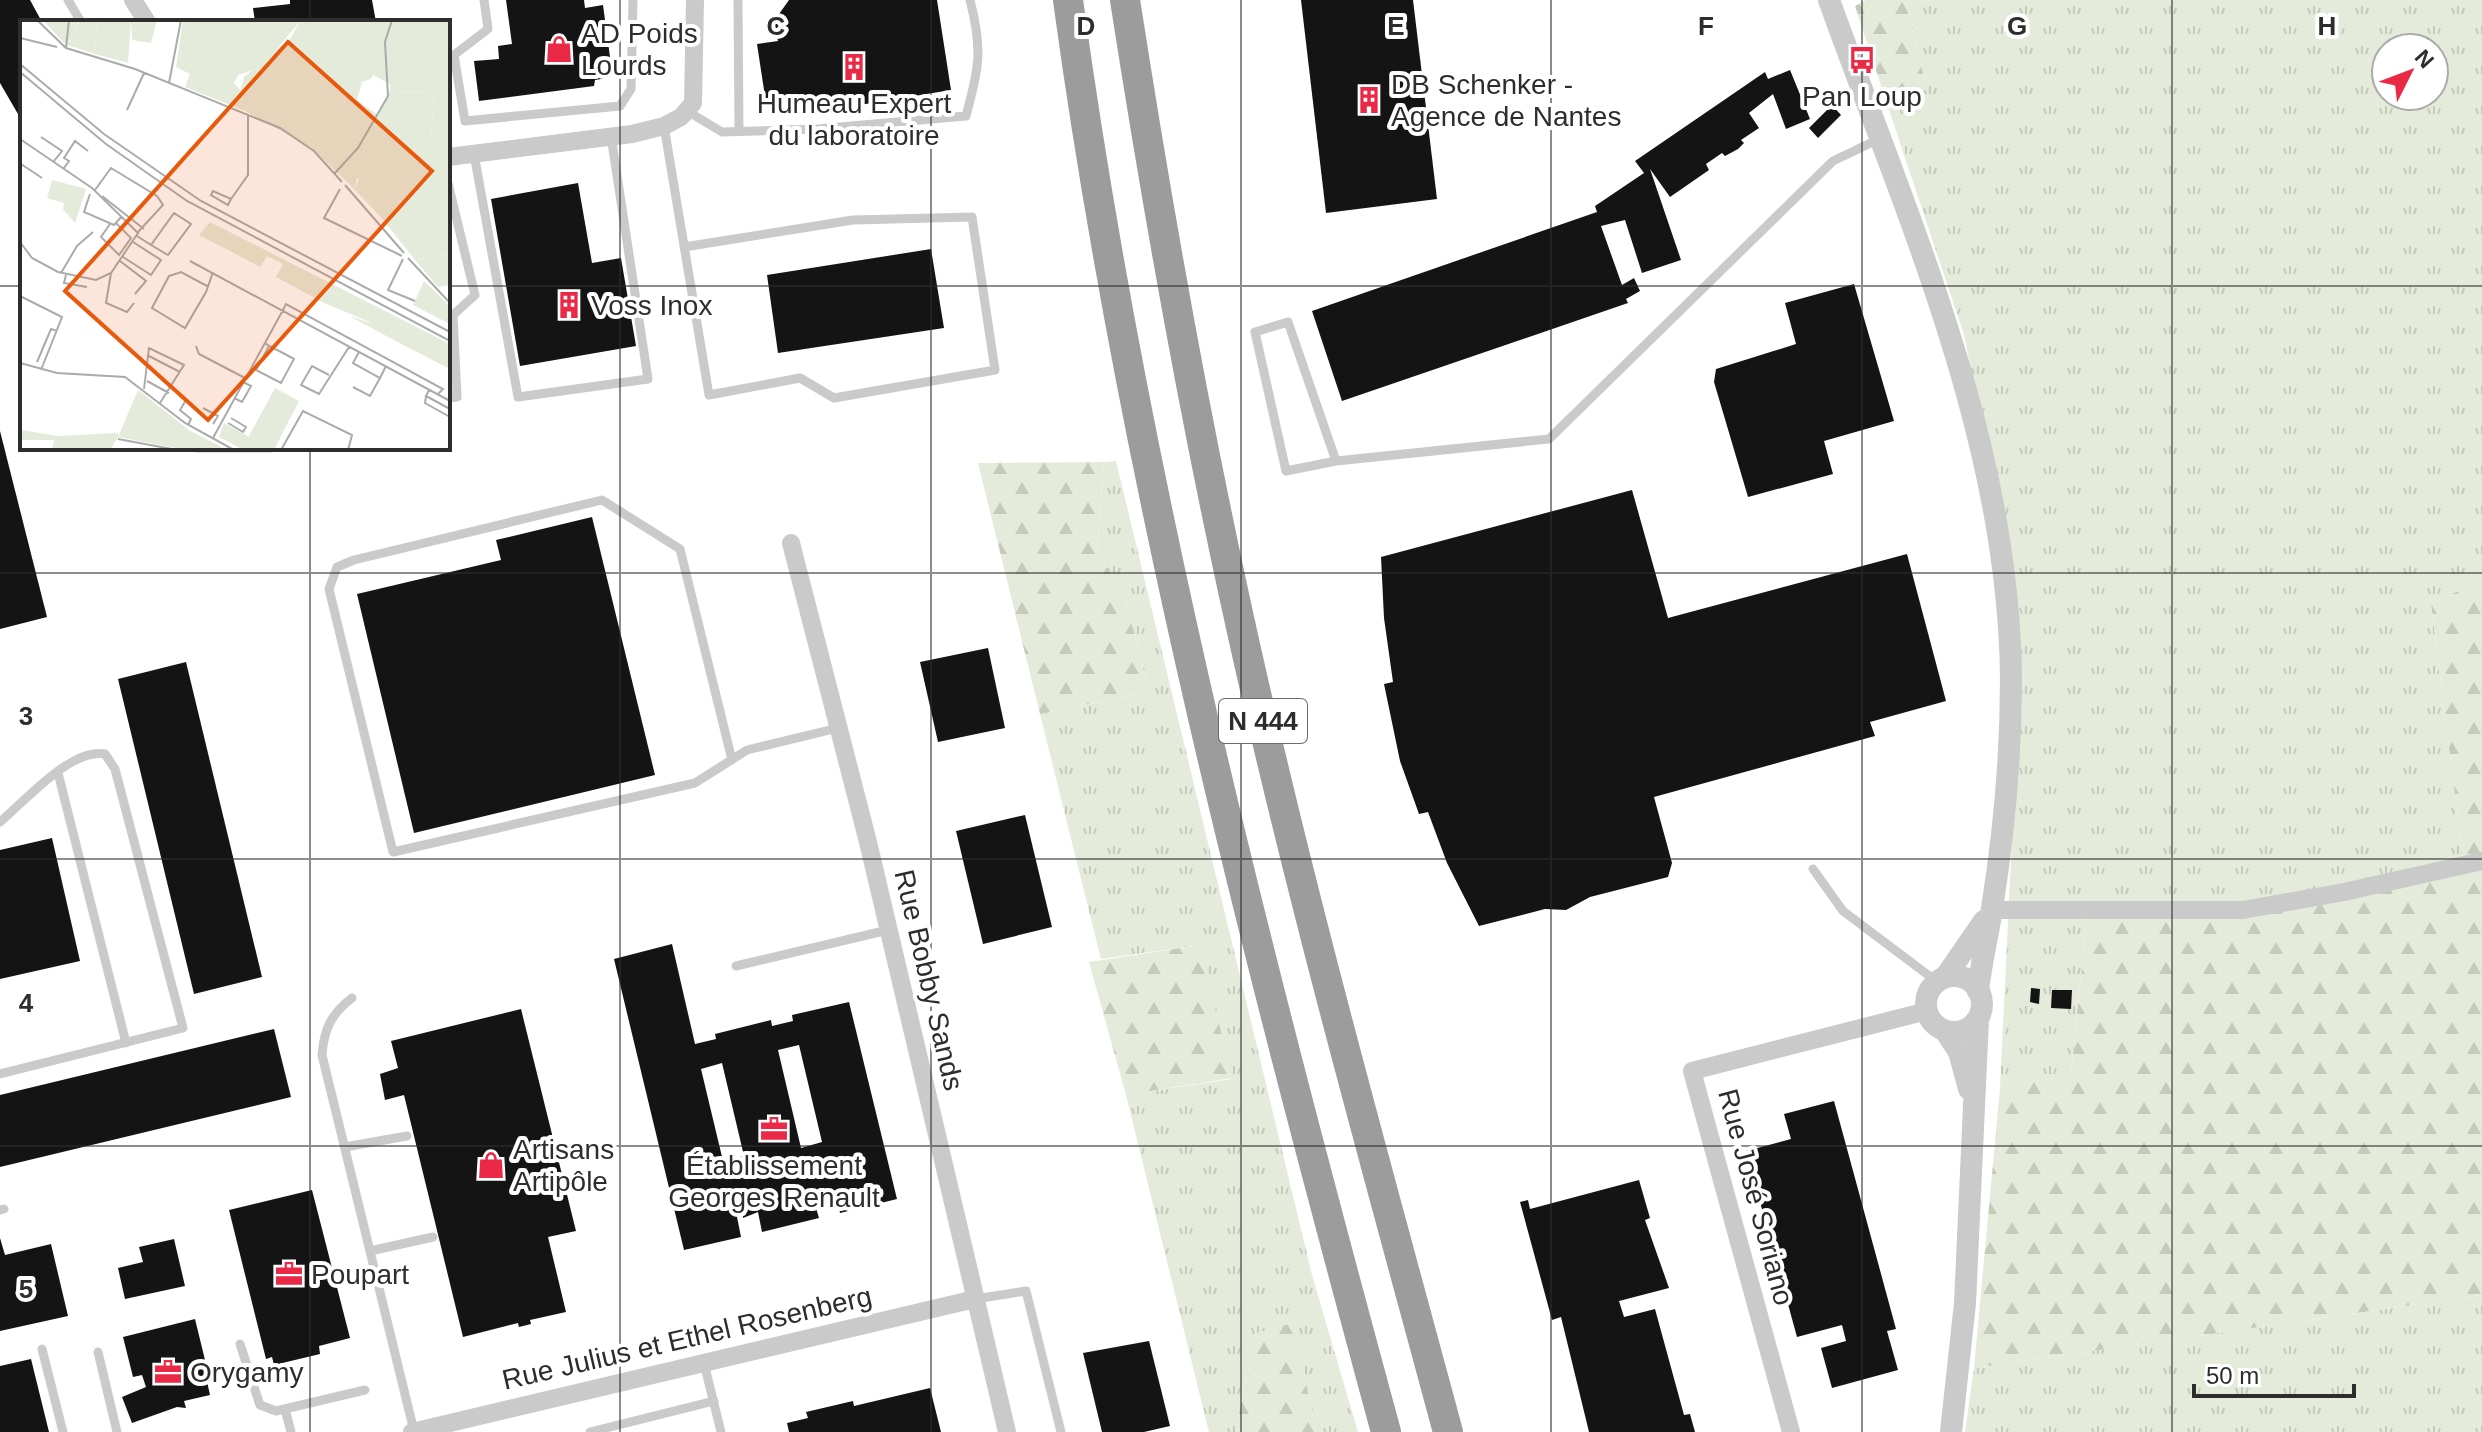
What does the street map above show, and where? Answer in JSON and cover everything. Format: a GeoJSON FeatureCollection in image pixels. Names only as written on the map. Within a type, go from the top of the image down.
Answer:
{"type":"FeatureCollection","features":[{"type":"Feature","properties":{"kind":"highway","name":"N 444"},"geometry":{"type":"LineString","coordinates":[[1068,0],[1106,247],[1183,632],[1280,1035],[1386,1432]]}},
{"type":"Feature","properties":{"kind":"highway","name":"N 444"},"geometry":{"type":"LineString","coordinates":[[1125,0],[1176,308],[1238,611],[1322,959],[1448,1432]]}},
{"type":"Feature","properties":{"kind":"street"},"geometry":{"type":"LineString","coordinates":[[133,0],[146,20]]}},
{"type":"Feature","properties":{"kind":"street"},"geometry":{"type":"LineString","coordinates":[[450,157],[664,126],[687,111],[693,103],[695,0]]}},
{"type":"Feature","properties":{"kind":"street"},"geometry":{"type":"LineString","coordinates":[[1829,0],[1924,251],[1963,380],[1988,483],[2004,578],[2011,679],[2004,813],[1978,991],[1982,1007],[1978,1019],[1965,1303],[1951,1432]]}},
{"type":"Feature","properties":{"kind":"street","name":"Rue Bobby Sands"},"geometry":{"type":"LineString","coordinates":[[791,543],[888,930],[1007,1432]]}},
{"type":"Feature","properties":{"kind":"street"},"geometry":{"type":"LineString","coordinates":[[1992,910],[2243,910],[2344,892],[2482,861]]}},
{"type":"Feature","properties":{"kind":"street"},"geometry":{"type":"LineString","coordinates":[[1975,1123],[1959,1052],[1946,1032],[1933,1023],[1927,1011],[1927,997],[1992,910]]}},
{"type":"Feature","properties":{"kind":"street"},"geometry":{"type":"LineString","coordinates":[[1941,979],[1965,979],[1978,991]]}},
{"type":"Feature","properties":{"kind":"street","name":"Rue José Soriano"},"geometry":{"type":"LineString","coordinates":[[1791,1432],[1692,1071],[1927,1011]]}},
{"type":"Feature","properties":{"kind":"street"},"geometry":{"type":"LineString","coordinates":[[1946,1032],[1964,1031],[1978,1019]]}},
{"type":"Feature","properties":{"kind":"street","name":"Rue Julius et Ethel Rosenberg"},"geometry":{"type":"LineString","coordinates":[[413,1432],[975,1299]]}},
{"type":"Feature","properties":{"kind":"lane"},"geometry":{"type":"LineString","coordinates":[[68,0],[80,20]]}},
{"type":"Feature","properties":{"kind":"lane"},"geometry":{"type":"LineString","coordinates":[[484,0],[488,29],[454,55],[465,121],[620,106],[631,89],[633,0]]}},
{"type":"Feature","properties":{"kind":"lane"},"geometry":{"type":"LineString","coordinates":[[738,0],[739,131]]}},
{"type":"Feature","properties":{"kind":"lane"},"geometry":{"type":"LineString","coordinates":[[687,111],[722,132],[817,129],[966,116],[977,75],[980,39],[970,0]]}},
{"type":"Feature","properties":{"kind":"lane"},"geometry":{"type":"LineString","coordinates":[[664,126],[684,247],[709,395],[800,378],[834,398],[995,370],[972,217],[853,220],[684,247]]}},
{"type":"Feature","properties":{"kind":"lane"},"geometry":{"type":"LineString","coordinates":[[474,154],[518,397],[648,379],[611,136]]}},
{"type":"Feature","properties":{"kind":"lane"},"geometry":{"type":"LineString","coordinates":[[1336,461],[1288,322],[1255,332],[1286,471],[1336,461],[1549,439],[1833,161],[1882,137]]}},
{"type":"Feature","properties":{"kind":"lane"},"geometry":{"type":"LineString","coordinates":[[450,191],[475,295],[453,315],[457,397],[450,398]]}},
{"type":"Feature","properties":{"kind":"lane"},"geometry":{"type":"LineString","coordinates":[[732,760],[680,549],[602,500],[354,560],[337,567],[329,589],[393,852],[695,783],[732,760],[747,750],[838,728]]}},
{"type":"Feature","properties":{"kind":"lane"},"geometry":{"type":"LineString","coordinates":[[0,822],[74,759],[92,751],[105,754],[115,769],[183,1028],[0,1074]]}},
{"type":"Feature","properties":{"kind":"lane"},"geometry":{"type":"LineString","coordinates":[[58,773],[126,1043]]}},
{"type":"Feature","properties":{"kind":"lane"},"geometry":{"type":"LineString","coordinates":[[1813,869],[1843,911],[1941,979]]}},
{"type":"Feature","properties":{"kind":"lane"},"geometry":{"type":"LineString","coordinates":[[736,966],[888,930]]}},
{"type":"Feature","properties":{"kind":"lane"},"geometry":{"type":"LineString","coordinates":[[352,998],[339,1008],[324,1030],[322,1055],[413,1432]]}},
{"type":"Feature","properties":{"kind":"lane"},"geometry":{"type":"LineString","coordinates":[[345,1147],[407,1136]]}},
{"type":"Feature","properties":{"kind":"lane"},"geometry":{"type":"LineString","coordinates":[[370,1251],[433,1237]]}},
{"type":"Feature","properties":{"kind":"lane"},"geometry":{"type":"LineString","coordinates":[[975,1299],[1026,1291],[1061,1432]]}},
{"type":"Feature","properties":{"kind":"lane"},"geometry":{"type":"LineString","coordinates":[[240,1344],[260,1405],[276,1411],[365,1390]]}},
{"type":"Feature","properties":{"kind":"lane"},"geometry":{"type":"LineString","coordinates":[[42,1349],[63,1432]]}},
{"type":"Feature","properties":{"kind":"lane"},"geometry":{"type":"LineString","coordinates":[[98,1352],[117,1432]]}},
{"type":"Feature","properties":{"kind":"lane"},"geometry":{"type":"LineString","coordinates":[[704,1363],[721,1432]]}},
{"type":"Feature","properties":{"kind":"lane"},"geometry":{"type":"LineString","coordinates":[[590,1432],[714,1401]]}},
{"type":"Feature","properties":{"kind":"lane"},"geometry":{"type":"LineString","coordinates":[[285,1409],[291,1432]]}},
{"type":"Feature","properties":{"kind":"green space"},"geometry":{"type":"Polygon","coordinates":[[[1866,0],[1931,0],[1906,5],[1927,89],[1887,104],[1855,6],[1866,0]]]}},
{"type":"Feature","properties":{"kind":"green space"},"geometry":{"type":"Polygon","coordinates":[[[1931,0],[2482,0],[2482,581],[2431,603],[2464,868],[2246,914],[2087,916],[2071,1075],[2000,1088],[2014,797],[2006,537],[1964,335],[1887,104],[1927,89],[1906,5],[1931,0]]]}},
{"type":"Feature","properties":{"kind":"green space"},"geometry":{"type":"Polygon","coordinates":[[[1116,461],[1312,1275],[1358,1432],[1316,1432],[1294,1324],[1256,1333],[1235,1432],[1209,1432],[1126,1095],[1231,1079],[1200,945],[1101,959],[1040,714],[1149,692],[1125,598],[1097,549],[1104,462],[1116,461]]]}},
{"type":"Feature","properties":{"kind":"green space"},"geometry":{"type":"Polygon","coordinates":[[[1104,462],[1097,549],[1125,598],[1149,692],[1040,714],[978,463],[1104,462]]]}},
{"type":"Feature","properties":{"kind":"green space"},"geometry":{"type":"Polygon","coordinates":[[[2482,581],[2482,1295],[1974,1368],[2000,1088],[2071,1075],[2087,916],[2246,914],[2464,868],[2431,603],[2482,581]]]}},
{"type":"Feature","properties":{"kind":"green space"},"geometry":{"type":"Polygon","coordinates":[[[1200,945],[1232,1078],[1126,1095],[1089,962],[1200,945]]]}},
{"type":"Feature","properties":{"kind":"green space"},"geometry":{"type":"Polygon","coordinates":[[[2482,1295],[2482,1432],[1965,1432],[1974,1368],[2482,1295]]]}},
{"type":"Feature","properties":{"kind":"green space"},"geometry":{"type":"Polygon","coordinates":[[[1294,1323],[1316,1432],[1235,1432],[1256,1333],[1294,1323]]]}},
{"type":"Feature","properties":{"kind":"building"},"geometry":{"type":"Polygon","coordinates":[[[0,0],[30,0],[41,20],[20,20],[20,118],[0,83],[0,0]]]}},
{"type":"Feature","properties":{"kind":"building"},"geometry":{"type":"Polygon","coordinates":[[[290,0],[372,0],[376,20],[255,20],[253,8],[290,4],[290,0]]]}},
{"type":"Feature","properties":{"kind":"building","name":"AD Poids Lourds"},"geometry":{"type":"Polygon","coordinates":[[[506,0],[584,0],[585,8],[603,5],[612,72],[607,78],[595,80],[594,86],[479,101],[474,61],[499,59],[498,46],[512,44],[506,0]]]}},
{"type":"Feature","properties":{"kind":"building","name":"Humeau Expert du laboratoire"},"geometry":{"type":"Polygon","coordinates":[[[789,0],[937,0],[951,90],[805,114],[783,116],[773,111],[766,103],[757,44],[778,41],[774,21],[789,0]]]}},
{"type":"Feature","properties":{"kind":"building","name":"DB Schenker - Agence de Nantes"},"geometry":{"type":"Polygon","coordinates":[[[1301,0],[1413,0],[1437,199],[1326,213],[1301,0]]]}},
{"type":"Feature","properties":{"kind":"building"},"geometry":{"type":"Polygon","coordinates":[[[1790,70],[1810,119],[1786,129],[1773,94],[1749,113],[1759,128],[1741,140],[1744,143],[1738,149],[1725,156],[1722,153],[1706,164],[1709,170],[1670,197],[1650,169],[1681,260],[1642,273],[1625,220],[1601,226],[1622,285],[1634,278],[1640,291],[1626,299],[1628,303],[1342,401],[1312,311],[1597,212],[1595,206],[1644,173],[1635,161],[1765,72],[1768,79],[1790,70]]]}},
{"type":"Feature","properties":{"kind":"building"},"geometry":{"type":"Polygon","coordinates":[[[1832,105],[1841,115],[1818,138],[1809,128],[1832,105]]]}},
{"type":"Feature","properties":{"kind":"building","name":"Voss Inox"},"geometry":{"type":"Polygon","coordinates":[[[578,183],[592,263],[621,258],[636,346],[520,366],[491,199],[578,183]]]}},
{"type":"Feature","properties":{"kind":"building"},"geometry":{"type":"Polygon","coordinates":[[[931,249],[944,328],[778,353],[767,275],[931,249]]]}},
{"type":"Feature","properties":{"kind":"building"},"geometry":{"type":"Polygon","coordinates":[[[1854,284],[1894,421],[1824,441],[1833,474],[1748,497],[1714,382],[1716,369],[1796,344],[1785,303],[1854,284]]]}},
{"type":"Feature","properties":{"kind":"building"},"geometry":{"type":"Polygon","coordinates":[[[0,431],[47,617],[0,629],[0,431]]]}},
{"type":"Feature","properties":{"kind":"building"},"geometry":{"type":"Polygon","coordinates":[[[1632,490],[1668,618],[1907,554],[1946,701],[1870,722],[1875,736],[1654,797],[1672,863],[1668,877],[1590,897],[1566,910],[1545,909],[1479,926],[1447,863],[1428,812],[1419,814],[1400,761],[1384,684],[1393,682],[1384,618],[1381,557],[1632,490]]]}},
{"type":"Feature","properties":{"kind":"building"},"geometry":{"type":"Polygon","coordinates":[[[592,517],[655,775],[414,833],[357,594],[501,560],[496,540],[592,517]]]}},
{"type":"Feature","properties":{"kind":"building"},"geometry":{"type":"Polygon","coordinates":[[[988,648],[1005,728],[938,742],[920,662],[988,648]]]}},
{"type":"Feature","properties":{"kind":"building"},"geometry":{"type":"Polygon","coordinates":[[[186,662],[262,977],[194,994],[118,679],[186,662]]]}},
{"type":"Feature","properties":{"kind":"building"},"geometry":{"type":"Polygon","coordinates":[[[1025,815],[1052,927],[983,944],[956,831],[1025,815]]]}},
{"type":"Feature","properties":{"kind":"building"},"geometry":{"type":"Polygon","coordinates":[[[52,838],[80,961],[0,979],[0,850],[52,838]]]}},
{"type":"Feature","properties":{"kind":"building"},"geometry":{"type":"Polygon","coordinates":[[[672,944],[695,1044],[716,1039],[715,1034],[771,1020],[772,1026],[793,1021],[792,1015],[849,1002],[897,1199],[840,1213],[836,1193],[813,1198],[819,1218],[762,1232],[758,1212],[743,1218],[743,1215],[737,1217],[741,1237],[684,1250],[614,959],[672,944]],[[799,1045],[778,1050],[801,1148],[822,1142],[799,1045]],[[722,1063],[701,1069],[723,1161],[744,1156],[722,1063]]]}},
{"type":"Feature","properties":{"kind":"building"},"geometry":{"type":"Polygon","coordinates":[[[2031,988],[2040,989],[2039,1004],[2030,1002],[2031,988]]]}},
{"type":"Feature","properties":{"kind":"building"},"geometry":{"type":"Polygon","coordinates":[[[2052,990],[2072,990],[2071,1009],[2051,1008],[2052,990]]]}},
{"type":"Feature","properties":{"kind":"building","name":"Artisans Artipôle"},"geometry":{"type":"Polygon","coordinates":[[[521,1009],[576,1231],[548,1237],[566,1312],[530,1320],[531,1324],[519,1327],[518,1323],[463,1337],[404,1095],[385,1100],[380,1074],[398,1068],[391,1041],[521,1009]]]}},
{"type":"Feature","properties":{"kind":"building"},"geometry":{"type":"Polygon","coordinates":[[[274,1029],[291,1097],[0,1167],[0,1095],[274,1029]]]}},
{"type":"Feature","properties":{"kind":"building"},"geometry":{"type":"Polygon","coordinates":[[[1834,1101],[1896,1329],[1887,1331],[1898,1370],[1832,1388],[1821,1348],[1846,1341],[1842,1325],[1797,1337],[1746,1151],[1791,1139],[1784,1114],[1834,1101]]]}},
{"type":"Feature","properties":{"kind":"building"},"geometry":{"type":"Polygon","coordinates":[[[1639,1180],[1650,1218],[1645,1220],[1669,1288],[1619,1301],[1624,1317],[1655,1309],[1684,1415],[1690,1414],[1695,1432],[1589,1432],[1561,1317],[1552,1320],[1520,1202],[1528,1200],[1530,1209],[1639,1180]]]}},
{"type":"Feature","properties":{"kind":"building","name":"Poupart"},"geometry":{"type":"Polygon","coordinates":[[[312,1190],[350,1338],[319,1346],[320,1354],[274,1365],[272,1357],[266,1359],[229,1210],[312,1190]]]}},
{"type":"Feature","properties":{"kind":"building"},"geometry":{"type":"Polygon","coordinates":[[[0,1238],[5,1255],[51,1244],[68,1316],[0,1331],[0,1238]]]}},
{"type":"Feature","properties":{"kind":"building"},"geometry":{"type":"Polygon","coordinates":[[[174,1239],[185,1286],[125,1299],[118,1268],[143,1262],[139,1247],[174,1239]]]}},
{"type":"Feature","properties":{"kind":"building","name":"Orygamy"},"geometry":{"type":"Polygon","coordinates":[[[195,1319],[205,1360],[198,1361],[200,1369],[204,1368],[210,1395],[184,1401],[186,1408],[177,1407],[132,1423],[122,1397],[146,1387],[142,1375],[133,1377],[123,1337],[195,1319]]]}},
{"type":"Feature","properties":{"kind":"building"},"geometry":{"type":"Polygon","coordinates":[[[1149,1341],[1170,1426],[1144,1432],[1102,1432],[1083,1353],[1149,1341]]]}},
{"type":"Feature","properties":{"kind":"building"},"geometry":{"type":"Polygon","coordinates":[[[31,1359],[49,1432],[0,1432],[0,1366],[31,1359]]]}},
{"type":"Feature","properties":{"kind":"building"},"geometry":{"type":"Polygon","coordinates":[[[930,1388],[941,1432],[789,1432],[787,1423],[808,1418],[806,1412],[853,1401],[854,1406],[930,1388]]]}},
{"type":"Feature","properties":{"kind":"place","name":"AD Poids Lourds"},"geometry":{"type":"Point","coordinates":[559,49]}},
{"type":"Feature","properties":{"kind":"place","name":"Pan Loup"},"geometry":{"type":"Point","coordinates":[1862,60]}},
{"type":"Feature","properties":{"kind":"place","name":"Humeau Expert du laboratoire"},"geometry":{"type":"Point","coordinates":[854,67]}},
{"type":"Feature","properties":{"kind":"place","name":"DB Schenker - Agence de Nantes"},"geometry":{"type":"Point","coordinates":[1369,100]}},
{"type":"Feature","properties":{"kind":"place","name":"Voss Inox"},"geometry":{"type":"Point","coordinates":[569,305]}},
{"type":"Feature","properties":{"kind":"place","name":"Établissement Georges Renault"},"geometry":{"type":"Point","coordinates":[774,1129]}},
{"type":"Feature","properties":{"kind":"place","name":"Artisans Artipôle"},"geometry":{"type":"Point","coordinates":[491,1165]}},
{"type":"Feature","properties":{"kind":"place","name":"Poupart"},"geometry":{"type":"Point","coordinates":[289,1274]}},
{"type":"Feature","properties":{"kind":"place","name":"Orygamy"},"geometry":{"type":"Point","coordinates":[168,1372]}}]}
